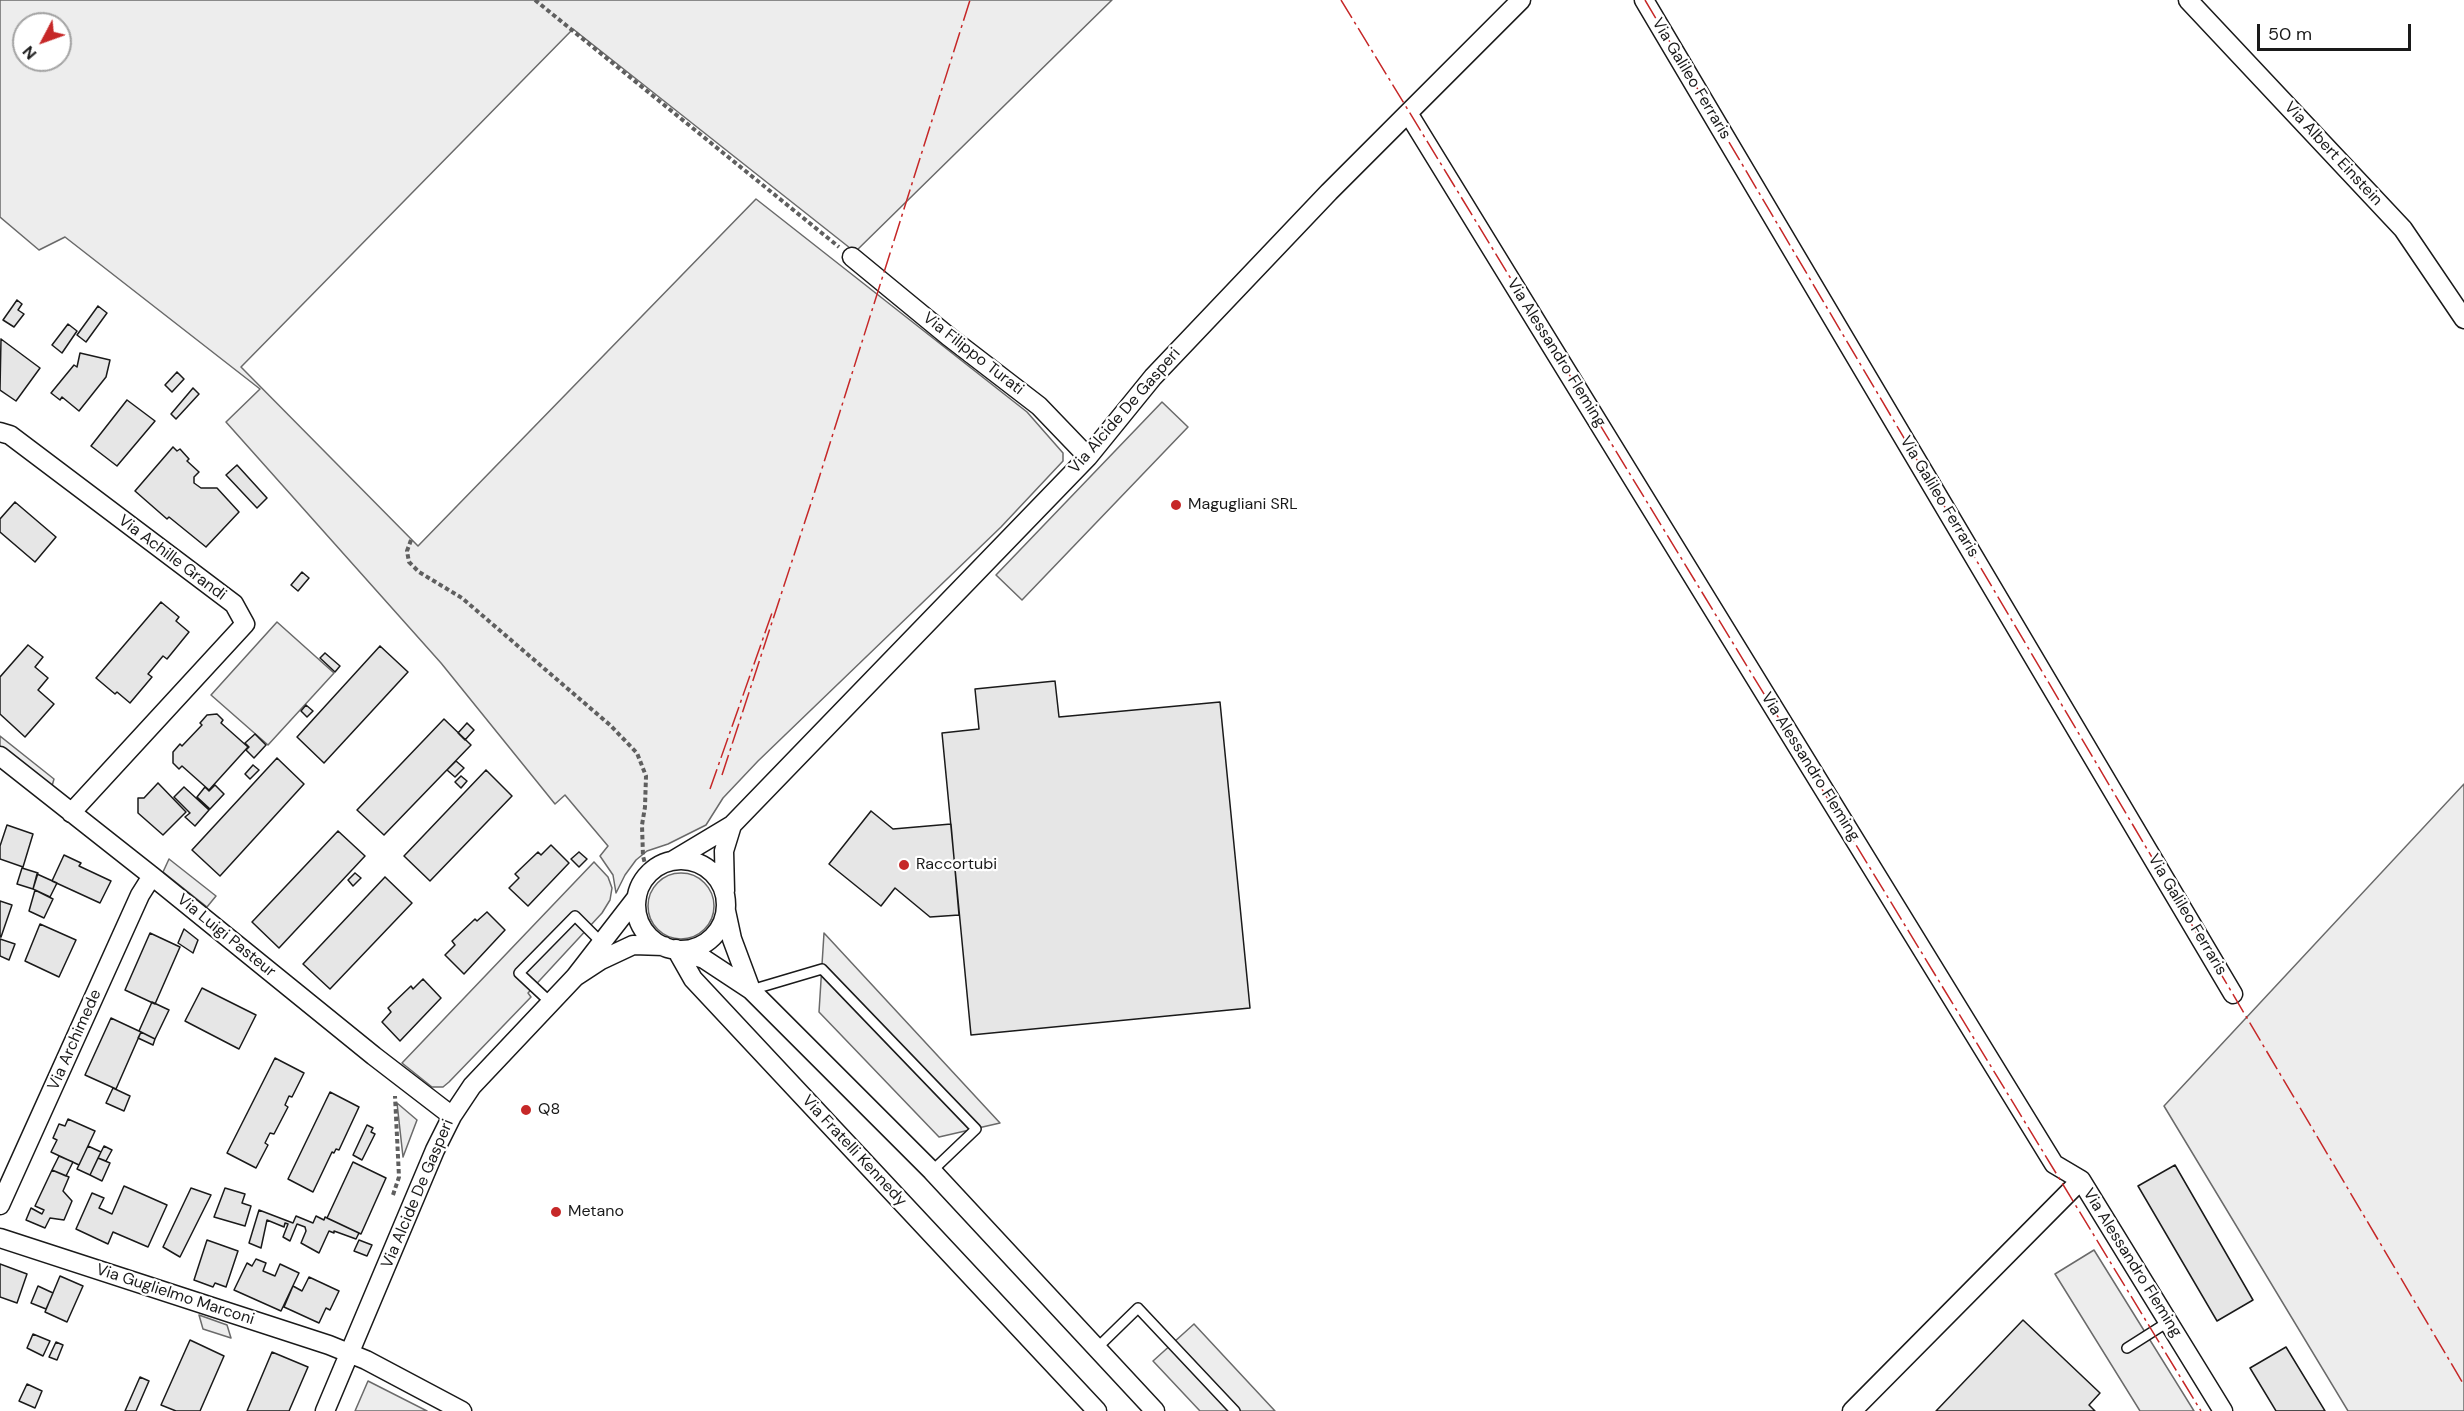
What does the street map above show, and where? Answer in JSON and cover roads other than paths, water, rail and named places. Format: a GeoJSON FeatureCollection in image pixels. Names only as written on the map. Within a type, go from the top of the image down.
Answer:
{"type":"FeatureCollection","features":[{"type":"Feature","properties":{"kind":"street","name":"Via Alcide De Gasperi"},"geometry":{"type":"LineString","coordinates":[[671,861],[732,825],[1088,457],[1153,377],[1329,192],[1521,0]]}},
{"type":"Feature","properties":{"kind":"street","name":"Via Galileo Ferraris"},"geometry":{"type":"LineString","coordinates":[[1644,0],[2233,994]]}},
{"type":"Feature","properties":{"kind":"street","name":"Via Albert Einstein"},"geometry":{"type":"LineString","coordinates":[[2188,0],[2403,229],[2464,320]]}},
{"type":"Feature","properties":{"kind":"street","name":"Via Alessandro Fleming"},"geometry":{"type":"LineString","coordinates":[[1408,113],[2054,1164],[2081,1180],[2223,1411]]}},
{"type":"Feature","properties":{"kind":"street","name":"Via Filippo Turati"},"geometry":{"type":"LineString","coordinates":[[852,257],[948,336],[1039,405],[1088,457]]}},
{"type":"Feature","properties":{"kind":"street","name":"Via Achille Grandi"},"geometry":{"type":"LineString","coordinates":[[0,432],[10,435],[234,604],[245,624],[71,813]]}},
{"type":"Feature","properties":{"kind":"street","name":"Via Luigi Pasteur"},"geometry":{"type":"LineString","coordinates":[[0,756],[452,1116]]}},
{"type":"Feature","properties":{"kind":"street","name":"Via Alcide De Gasperi"},"geometry":{"type":"LineString","coordinates":[[726,903],[723,875],[724,852],[732,825]]}},
{"type":"Feature","properties":{"kind":"street"},"geometry":{"type":"LineString","coordinates":[[751,990],[732,939],[720,882],[711,871],[698,863],[685,860],[671,861],[658,866],[641,885],[637,897],[639,921],[645,932],[670,948],[704,959],[751,990],[932,1171],[1155,1411]]}},
{"type":"Feature","properties":{"kind":"street","name":"Via Archimede"},"geometry":{"type":"LineString","coordinates":[[0,1205],[140,896],[152,876]]}},
{"type":"Feature","properties":{"kind":"street","name":"Via Alcide De Gasperi"},"geometry":{"type":"LineString","coordinates":[[325,1411],[435,1150],[452,1116],[472,1086],[575,977],[637,897]]}},
{"type":"Feature","properties":{"kind":"street"},"geometry":{"type":"LineString","coordinates":[[670,948],[689,949],[702,945],[713,937],[721,925],[726,903]]}},
{"type":"Feature","properties":{"kind":"street","name":"Via Alcide De Gasperi"},"geometry":{"type":"LineString","coordinates":[[575,977],[601,960],[633,945],[651,944],[670,948]]}},
{"type":"Feature","properties":{"kind":"street","name":"Via Fratelli Kennedy"},"geometry":{"type":"LineString","coordinates":[[670,948],[693,979],[1097,1411]]}},
{"type":"Feature","properties":{"kind":"street"},"geometry":{"type":"LineString","coordinates":[[1852,1411],[2081,1180]]}},
{"type":"Feature","properties":{"kind":"street","name":"Via Guglielmo Marconi"},"geometry":{"type":"LineString","coordinates":[[0,1238],[329,1345],[366,1360],[462,1411]]}},
{"type":"Feature","properties":{"kind":"lane"},"geometry":{"type":"LineString","coordinates":[[550,1002],[519,973],[575,916],[601,942]]}},
{"type":"Feature","properties":{"kind":"lane"},"geometry":{"type":"LineString","coordinates":[[751,990],[822,969],[976,1129],[932,1171]]}},
{"type":"Feature","properties":{"kind":"lane"},"geometry":{"type":"LineString","coordinates":[[1097,1348],[1138,1308],[1235,1411]]}},
{"type":"Feature","properties":{"kind":"lane"},"geometry":{"type":"LineString","coordinates":[[2127,1348],[2168,1322]]}},
{"type":"Feature","properties":{"kind":"place","name":"Magugliani SRL"},"geometry":{"type":"Point","coordinates":[1176,505]}},
{"type":"Feature","properties":{"kind":"place","name":"Raccortubi"},"geometry":{"type":"Point","coordinates":[904,865]}},
{"type":"Feature","properties":{"kind":"place","name":"Q8"},"geometry":{"type":"Point","coordinates":[526,1110]}},
{"type":"Feature","properties":{"kind":"place","name":"Metano"},"geometry":{"type":"Point","coordinates":[556,1212]}}]}
